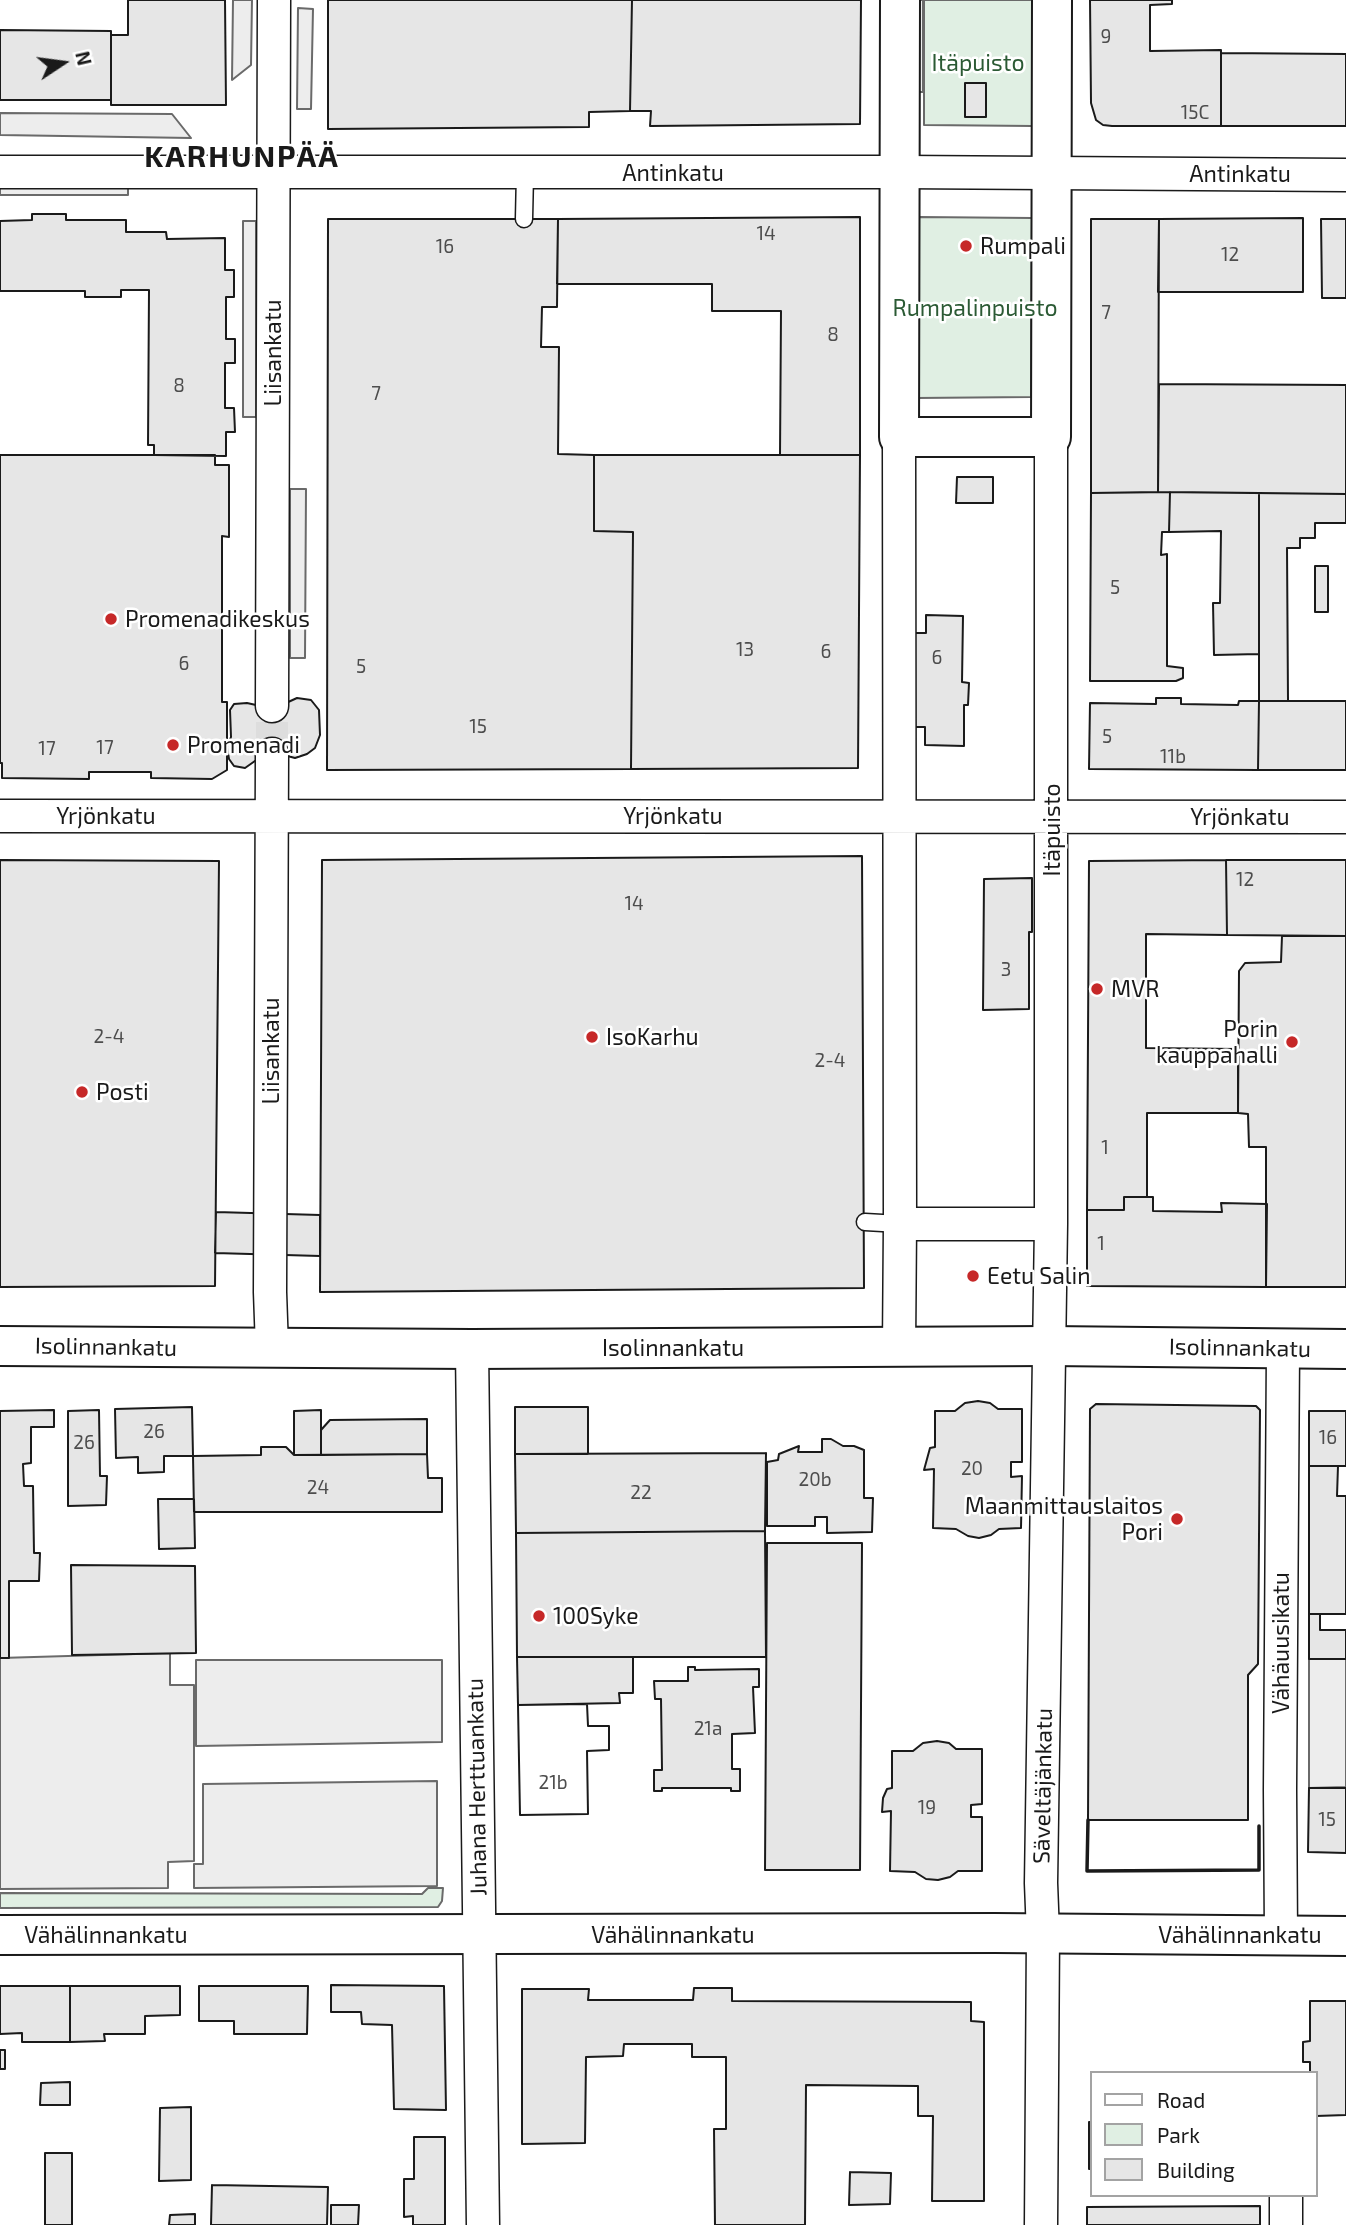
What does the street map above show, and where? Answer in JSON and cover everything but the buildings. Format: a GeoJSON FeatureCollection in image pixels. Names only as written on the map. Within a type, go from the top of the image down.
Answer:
{"type":"FeatureCollection","features":[{"type":"Feature","properties":{"kind":"main road"},"geometry":{"type":"LineString","coordinates":[[900,0],[899,437],[1051,436]]}},
{"type":"Feature","properties":{"kind":"main road","name":"Itäpuisto"},"geometry":{"type":"LineString","coordinates":[[1051,436],[1052,0]]}},
{"type":"Feature","properties":{"kind":"main road","name":"Isolinnankatu"},"geometry":{"type":"LineString","coordinates":[[0,1346],[472,1349],[1049,1346],[1346,1349]]}},
{"type":"Feature","properties":{"kind":"main road","name":"Vähälinnankatu"},"geometry":{"type":"LineString","coordinates":[[0,1935],[1346,1936]]}},
{"type":"Feature","properties":{"kind":"street","name":"Liisankatu"},"geometry":{"type":"LineString","coordinates":[[272,706],[274,0]]}},
{"type":"Feature","properties":{"kind":"street","name":"Antinkatu"},"geometry":{"type":"LineString","coordinates":[[0,172],[1346,175]]}},
{"type":"Feature","properties":{"kind":"street","name":"Itäpuisto"},"geometry":{"type":"LineString","coordinates":[[1049,1346],[1051,436]]}},
{"type":"Feature","properties":{"kind":"street"},"geometry":{"type":"LineString","coordinates":[[899,437],[899,1348]]}},
{"type":"Feature","properties":{"kind":"street","name":"Liisankatu"},"geometry":{"type":"LineString","coordinates":[[272,754],[272,1348]]}},
{"type":"Feature","properties":{"kind":"street","name":"Yrjönkatu"},"geometry":{"type":"LineString","coordinates":[[0,816],[1346,817]]}},
{"type":"Feature","properties":{"kind":"street"},"geometry":{"type":"LineString","coordinates":[[900,1224],[1051,1224]]}},
{"type":"Feature","properties":{"kind":"street","name":"Säveltäjänkatu"},"geometry":{"type":"LineString","coordinates":[[1041,2225],[1041,1882],[1049,1346]]}},
{"type":"Feature","properties":{"kind":"street","name":"Juhana Herttuankatu"},"geometry":{"type":"LineString","coordinates":[[472,1349],[483,2225]]}},
{"type":"Feature","properties":{"kind":"street","name":"Vähäuusikatu"},"geometry":{"type":"LineString","coordinates":[[1281,1935],[1283,1350]]}},
{"type":"Feature","properties":{"kind":"street"},"geometry":{"type":"LineString","coordinates":[[1286,2197],[1286,2225]]}},
{"type":"Feature","properties":{"kind":"lane"},"geometry":{"type":"LineString","coordinates":[[524,219],[525,173]]}},
{"type":"Feature","properties":{"kind":"lane"},"geometry":{"type":"LineString","coordinates":[[865,1222],[900,1224]]}},
{"type":"Feature","properties":{"kind":"green space","name":"Itäpuisto"},"geometry":{"type":"Polygon","coordinates":[[[924,0],[1033,0],[1032,126],[924,125],[924,0]]]}},
{"type":"Feature","properties":{"kind":"green space","name":"Rumpalinpuisto"},"geometry":{"type":"Polygon","coordinates":[[[919,217],[1032,218],[1031,397],[917,398],[919,217]]]}},
{"type":"Feature","properties":{"kind":"green space"},"geometry":{"type":"Polygon","coordinates":[[[428,1888],[443,1888],[442,1901],[438,1907],[0,1908],[0,1893],[422,1894],[428,1888]]]}},
{"type":"Feature","properties":{"kind":"shaded area"},"geometry":{"type":"Polygon","coordinates":[[[233,0],[252,0],[251,65],[232,80],[233,0]]]}},
{"type":"Feature","properties":{"kind":"shaded area"},"geometry":{"type":"Polygon","coordinates":[[[911,0],[923,0],[923,92],[911,92],[911,0]]]}},
{"type":"Feature","properties":{"kind":"shaded area"},"geometry":{"type":"Polygon","coordinates":[[[298,8],[313,9],[311,109],[297,109],[298,8]]]}},
{"type":"Feature","properties":{"kind":"shaded area"},"geometry":{"type":"Polygon","coordinates":[[[0,113],[172,114],[191,138],[0,135],[0,113]]]}},
{"type":"Feature","properties":{"kind":"shaded area"},"geometry":{"type":"Polygon","coordinates":[[[0,181],[128,181],[128,195],[0,195],[0,181]]]}},
{"type":"Feature","properties":{"kind":"shaded area"},"geometry":{"type":"Polygon","coordinates":[[[243,221],[256,221],[256,417],[243,417],[243,221]]]}},
{"type":"Feature","properties":{"kind":"shaded area"},"geometry":{"type":"Polygon","coordinates":[[[290,489],[306,489],[305,658],[290,658],[290,489]]]}},
{"type":"Feature","properties":{"kind":"shaded area"},"geometry":{"type":"Polygon","coordinates":[[[170,1653],[170,1685],[194,1685],[194,1861],[168,1862],[168,1888],[0,1889],[0,1658],[170,1653]]]}},
{"type":"Feature","properties":{"kind":"shaded area"},"geometry":{"type":"Polygon","coordinates":[[[1309,1659],[1346,1659],[1346,1787],[1309,1788],[1309,1659]]]}},
{"type":"Feature","properties":{"kind":"shaded area"},"geometry":{"type":"Polygon","coordinates":[[[196,1660],[442,1660],[442,1742],[196,1746],[196,1660]]]}},
{"type":"Feature","properties":{"kind":"shaded area"},"geometry":{"type":"Polygon","coordinates":[[[437,1781],[437,1886],[194,1888],[194,1864],[203,1864],[203,1784],[437,1781]]]}},
{"type":"Feature","properties":{"kind":"tunnel"},"geometry":{"type":"LineString","coordinates":[[272,706],[272,754]]}},
{"type":"Feature","properties":{"kind":"wall"},"geometry":{"type":"LineString","coordinates":[[1088,1820],[1087,1871],[1259,1870],[1259,1826]]}},
{"type":"Feature","properties":{"kind":"place","name":"Rumpali"},"geometry":{"type":"Point","coordinates":[966,246]}},
{"type":"Feature","properties":{"kind":"place","name":"Promenadikeskus"},"geometry":{"type":"Point","coordinates":[111,619]}},
{"type":"Feature","properties":{"kind":"place","name":"Promenadi"},"geometry":{"type":"Point","coordinates":[173,745]}},
{"type":"Feature","properties":{"kind":"place","name":"MVR"},"geometry":{"type":"Point","coordinates":[1097,989]}},
{"type":"Feature","properties":{"kind":"place","name":"IsoKarhu"},"geometry":{"type":"Point","coordinates":[592,1037]}},
{"type":"Feature","properties":{"kind":"place","name":"Porin kauppahalli"},"geometry":{"type":"Point","coordinates":[1292,1042]}},
{"type":"Feature","properties":{"kind":"place","name":"Posti"},"geometry":{"type":"Point","coordinates":[82,1092]}},
{"type":"Feature","properties":{"kind":"place","name":"Eetu Salin"},"geometry":{"type":"Point","coordinates":[973,1276]}},
{"type":"Feature","properties":{"kind":"place","name":"Maanmittauslaitos Pori"},"geometry":{"type":"Point","coordinates":[1177,1519]}},
{"type":"Feature","properties":{"kind":"place","name":"100Syke"},"geometry":{"type":"Point","coordinates":[539,1616]}},
{"type":"Feature","properties":{"kind":"district","name":"KARHUNPÄÄ"},"geometry":{"type":"Point","coordinates":[242,157]}}]}
